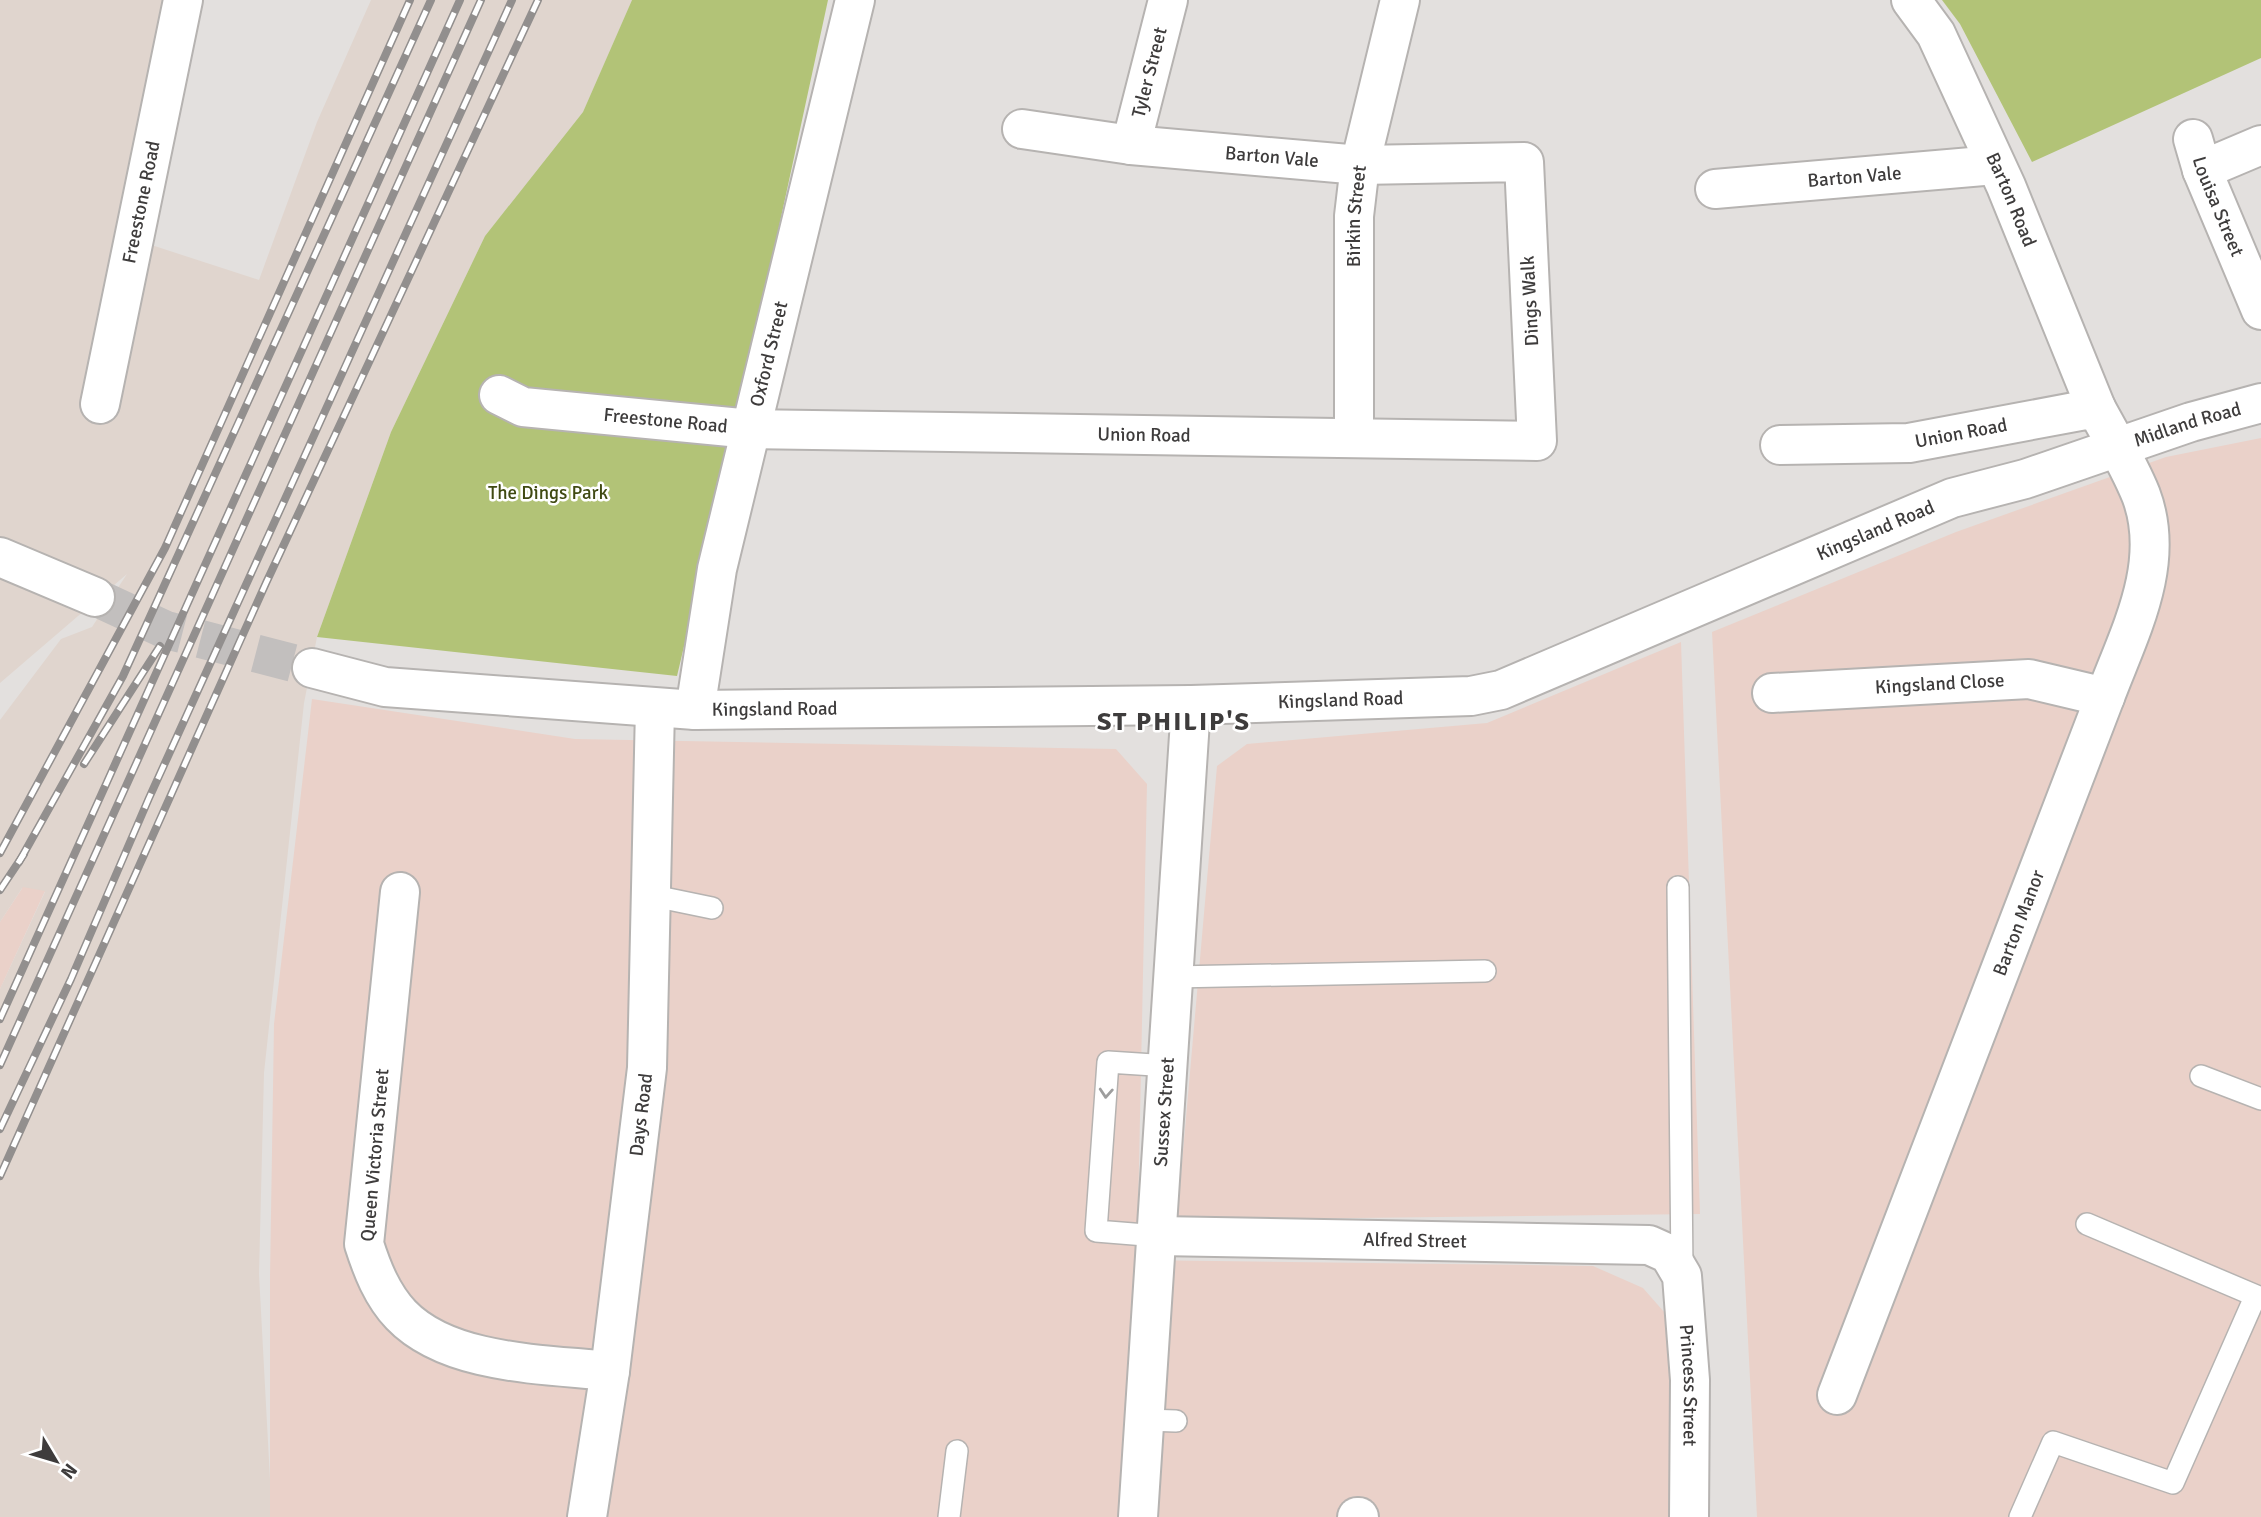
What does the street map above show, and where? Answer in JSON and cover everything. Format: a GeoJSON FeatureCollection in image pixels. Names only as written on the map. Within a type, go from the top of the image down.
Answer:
{"type":"FeatureCollection","features":[{"type":"Feature","properties":{"kind":"street","name":"Freestone Road"},"geometry":{"type":"LineString","coordinates":[[100,404],[183,0]]}},
{"type":"Feature","properties":{"kind":"street","name":"Oxford Street"},"geometry":{"type":"LineString","coordinates":[[695,710],[717,569],[855,0]]}},
{"type":"Feature","properties":{"kind":"street","name":"Tyler Street"},"geometry":{"type":"LineString","coordinates":[[1131,145],[1168,0]]}},
{"type":"Feature","properties":{"kind":"street","name":"Birkin Street"},"geometry":{"type":"LineString","coordinates":[[1353,438],[1354,216],[1360,165],[1400,0]]}},
{"type":"Feature","properties":{"kind":"street","name":"Barton Road"},"geometry":{"type":"LineString","coordinates":[[1911,0],[1936,34],[1995,165],[2096,408]]}},
{"type":"Feature","properties":{"kind":"street","name":"Barton Vale"},"geometry":{"type":"LineString","coordinates":[[1022,129],[1131,145],[1360,165],[1524,162]]}},
{"type":"Feature","properties":{"kind":"street","name":"Louisa Street"},"geometry":{"type":"LineString","coordinates":[[2261,145],[2198,154],[2261,310]]}},
{"type":"Feature","properties":{"kind":"street","name":"Dings Walk"},"geometry":{"type":"LineString","coordinates":[[1524,162],[1537,441]]}},
{"type":"Feature","properties":{"kind":"street","name":"Barton Vale"},"geometry":{"type":"LineString","coordinates":[[1715,189],[1995,165]]}},
{"type":"Feature","properties":{"kind":"street","name":"Freestone Road"},"geometry":{"type":"LineString","coordinates":[[499,395],[523,407],[751,429]]}},
{"type":"Feature","properties":{"kind":"street","name":"Midland Road"},"geometry":{"type":"LineString","coordinates":[[2117,448],[2191,422],[2261,403]]}},
{"type":"Feature","properties":{"kind":"street","name":"Union Road"},"geometry":{"type":"LineString","coordinates":[[1780,445],[1909,443],[2096,408]]}},
{"type":"Feature","properties":{"kind":"street"},"geometry":{"type":"LineString","coordinates":[[2096,408],[2117,448]]}},
{"type":"Feature","properties":{"kind":"street","name":"Union Road"},"geometry":{"type":"LineString","coordinates":[[751,429],[1537,441]]}},
{"type":"Feature","properties":{"kind":"street","name":"Kingsland Road"},"geometry":{"type":"LineString","coordinates":[[312,668],[385,687],[695,710],[1191,705],[1440,699],[1486,694],[1977,489],[2025,478],[2117,448]]}},
{"type":"Feature","properties":{"kind":"street","name":"Barton Manor"},"geometry":{"type":"LineString","coordinates":[[1837,1395],[2144,592],[2150,547],[2140,494],[2117,448]]}},
{"type":"Feature","properties":{"kind":"street"},"geometry":{"type":"LineString","coordinates":[[0,557],[95,597]]}},
{"type":"Feature","properties":{"kind":"street","name":"Kingsland Close"},"geometry":{"type":"LineString","coordinates":[[1772,693],[2029,679],[2105,697]]}},
{"type":"Feature","properties":{"kind":"street","name":"Sussex Street"},"geometry":{"type":"LineString","coordinates":[[1138,1517],[1161,1420],[1158,1236],[1191,705]]}},
{"type":"Feature","properties":{"kind":"street","name":"Days Road"},"geometry":{"type":"LineString","coordinates":[[587,1517],[610,1371],[648,1068],[649,895],[655,708]]}},
{"type":"Feature","properties":{"kind":"street","name":"Queen Victoria Street"},"geometry":{"type":"LineString","coordinates":[[400,892],[364,1244],[374,1276],[401,1315],[432,1338],[488,1357],[610,1371]]}},
{"type":"Feature","properties":{"kind":"street","name":"Alfred Street"},"geometry":{"type":"LineString","coordinates":[[1158,1236],[1649,1245],[1676,1265]]}},
{"type":"Feature","properties":{"kind":"street","name":"Princess Street"},"geometry":{"type":"LineString","coordinates":[[1676,1265],[1690,1380],[1689,1517]]}},
{"type":"Feature","properties":{"kind":"lane"},"geometry":{"type":"LineString","coordinates":[[1676,1265],[1678,887]]}},
{"type":"Feature","properties":{"kind":"lane"},"geometry":{"type":"LineString","coordinates":[[649,895],[712,908]]}},
{"type":"Feature","properties":{"kind":"lane"},"geometry":{"type":"LineString","coordinates":[[1174,977],[1485,971]]}},
{"type":"Feature","properties":{"kind":"lane"},"geometry":{"type":"LineString","coordinates":[[1158,1236],[1096,1231],[1108,1062],[1169,1066]]}},
{"type":"Feature","properties":{"kind":"lane"},"geometry":{"type":"LineString","coordinates":[[2201,1076],[2261,1099]]}},
{"type":"Feature","properties":{"kind":"lane"},"geometry":{"type":"LineString","coordinates":[[2020,1517],[2053,1442],[2173,1483],[2258,1297],[2088,1224]]}},
{"type":"Feature","properties":{"kind":"lane"},"geometry":{"type":"LineString","coordinates":[[949,1517],[957,1451]]}},
{"type":"Feature","properties":{"kind":"shaded area"},"geometry":{"type":"Polygon","coordinates":[[[0,0],[171,0],[133,239],[259,280],[317,122],[371,0],[632,0],[583,112],[485,236],[391,432],[317,637],[304,703],[264,1073],[259,1274],[272,1517],[0,1517],[0,989],[45,892],[22,888],[0,922],[0,720],[61,639],[92,627],[127,574],[0,683],[0,0]]]}},
{"type":"Feature","properties":{"kind":"shaded area"},"geometry":{"type":"Polygon","coordinates":[[[2261,438],[2261,1517],[1757,1517],[1712,632],[1956,532],[2166,457],[2261,438]]]}},
{"type":"Feature","properties":{"kind":"shaded area"},"geometry":{"type":"Polygon","coordinates":[[[1681,642],[1700,1214],[1177,1220],[1217,766],[1247,744],[1487,723],[1681,642]]]}},
{"type":"Feature","properties":{"kind":"shaded area"},"geometry":{"type":"Polygon","coordinates":[[[312,699],[575,739],[1116,749],[1147,784],[1137,1260],[1593,1266],[1643,1288],[1672,1321],[1690,1517],[270,1517],[274,1024],[312,699]]]}},
{"type":"Feature","properties":{"kind":"shaded area"},"geometry":{"type":"Polygon","coordinates":[[[23,887],[45,891],[0,989],[0,922],[23,887]]]}},
{"type":"Feature","properties":{"kind":"green space","name":"The Dings Park"},"geometry":{"type":"Polygon","coordinates":[[[632,0],[828,0],[734,435],[677,676],[317,637],[391,432],[485,236],[583,112],[632,0]]]}},
{"type":"Feature","properties":{"kind":"green space"},"geometry":{"type":"Polygon","coordinates":[[[1942,0],[2261,0],[2261,58],[2032,162],[1960,24],[1942,0]]]}},
{"type":"Feature","properties":{"kind":"tunnel"},"geometry":{"type":"LineString","coordinates":[[95,597],[166,630],[312,668]]}},
{"type":"Feature","properties":{"kind":"railway"},"geometry":{"type":"LineString","coordinates":[[0,853],[165,548],[410,0]]}},
{"type":"Feature","properties":{"kind":"railway"},"geometry":{"type":"LineString","coordinates":[[19,862],[123,676],[431,0]]}},
{"type":"Feature","properties":{"kind":"railway"},"geometry":{"type":"LineString","coordinates":[[0,1019],[460,0]]}},
{"type":"Feature","properties":{"kind":"railway"},"geometry":{"type":"LineString","coordinates":[[0,1065],[481,0]]}},
{"type":"Feature","properties":{"kind":"railway"},"geometry":{"type":"LineString","coordinates":[[0,1129],[71,979],[149,798],[512,0]]}},
{"type":"Feature","properties":{"kind":"railway"},"geometry":{"type":"LineString","coordinates":[[0,1176],[266,583],[538,0]]}},
{"type":"Feature","properties":{"kind":"railway"},"geometry":{"type":"LineString","coordinates":[[84,764],[160,646]]}},
{"type":"Feature","properties":{"kind":"railway"},"geometry":{"type":"LineString","coordinates":[[0,890],[24,854]]}},
{"type":"Feature","properties":{"kind":"district","name":"ST PHILIP'S"},"geometry":{"type":"Point","coordinates":[1174,722]}}]}
